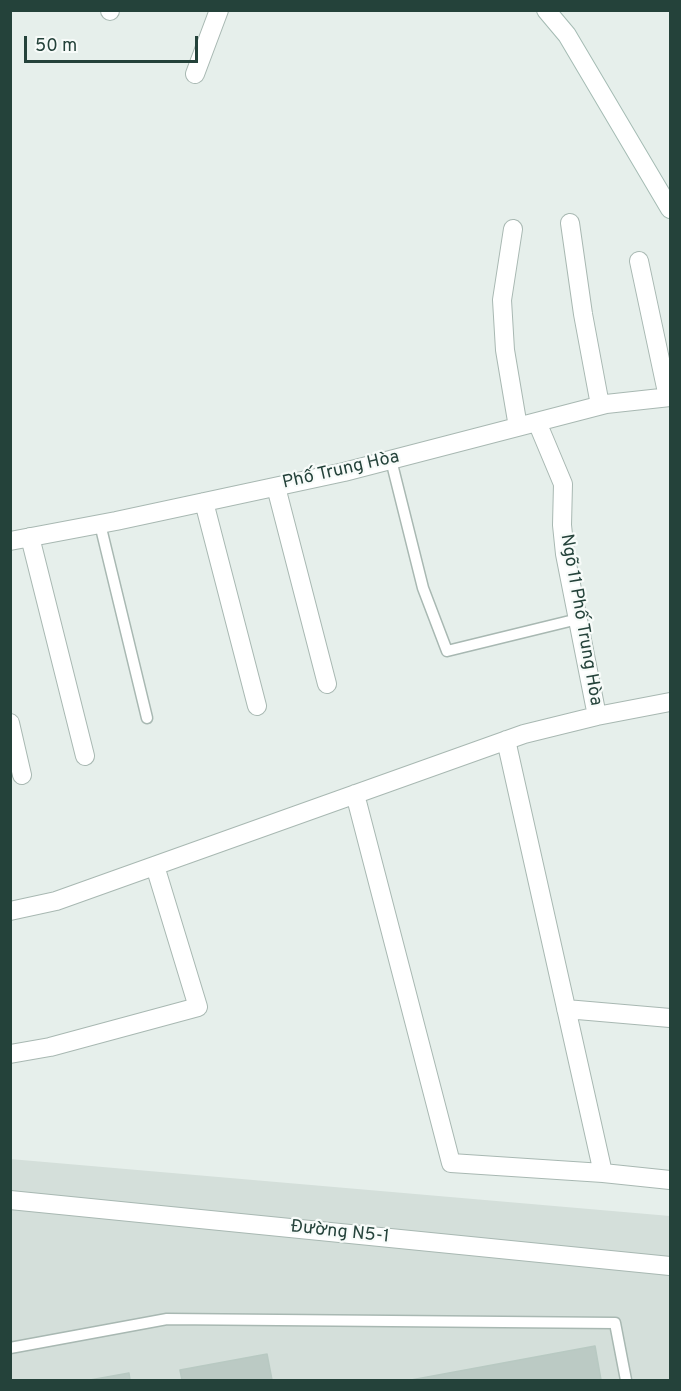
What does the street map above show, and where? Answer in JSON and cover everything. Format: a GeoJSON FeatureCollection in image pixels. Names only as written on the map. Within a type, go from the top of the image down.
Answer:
{"type":"FeatureCollection","features":[{"type":"Feature","properties":{"kind":"street"},"geometry":{"type":"LineString","coordinates":[[195,74],[219,10]]}},
{"type":"Feature","properties":{"kind":"street"},"geometry":{"type":"LineString","coordinates":[[546,10],[567,35],[670,209]]}},
{"type":"Feature","properties":{"kind":"street"},"geometry":{"type":"LineString","coordinates":[[570,223],[583,314],[600,405]]}},
{"type":"Feature","properties":{"kind":"street"},"geometry":{"type":"LineString","coordinates":[[513,229],[502,300],[505,350],[518,427]]}},
{"type":"Feature","properties":{"kind":"street"},"geometry":{"type":"LineString","coordinates":[[639,261],[669,397]]}},
{"type":"Feature","properties":{"kind":"street","name":"Phố Trung Hòa"},"geometry":{"type":"LineString","coordinates":[[10,540],[100,524],[276,487],[391,460],[600,405],[669,397]]}},
{"type":"Feature","properties":{"kind":"street","name":"Ngõ 11 Phố Trung Hòa"},"geometry":{"type":"LineString","coordinates":[[537,422],[563,484],[562,525],[565,555],[597,716]]}},
{"type":"Feature","properties":{"kind":"street"},"geometry":{"type":"LineString","coordinates":[[276,487],[327,684]]}},
{"type":"Feature","properties":{"kind":"street"},"geometry":{"type":"LineString","coordinates":[[204,502],[257,706]]}},
{"type":"Feature","properties":{"kind":"street"},"geometry":{"type":"LineString","coordinates":[[30,537],[85,756]]}},
{"type":"Feature","properties":{"kind":"street"},"geometry":{"type":"LineString","coordinates":[[10,911],[57,901],[506,740],[597,716],[670,702]]}},
{"type":"Feature","properties":{"kind":"street"},"geometry":{"type":"LineString","coordinates":[[10,723],[22,775]]}},
{"type":"Feature","properties":{"kind":"street"},"geometry":{"type":"LineString","coordinates":[[506,740],[603,1173]]}},
{"type":"Feature","properties":{"kind":"street"},"geometry":{"type":"LineString","coordinates":[[355,794],[451,1163],[670,1180]]}},
{"type":"Feature","properties":{"kind":"street"},"geometry":{"type":"LineString","coordinates":[[10,1054],[50,1047],[198,1006],[155,866]]}},
{"type":"Feature","properties":{"kind":"street"},"geometry":{"type":"LineString","coordinates":[[566,1009],[670,1018]]}},
{"type":"Feature","properties":{"kind":"street","name":"Đường N5-1"},"geometry":{"type":"LineString","coordinates":[[10,1200],[670,1266]]}},
{"type":"Feature","properties":{"kind":"lane"},"geometry":{"type":"LineString","coordinates":[[391,460],[423,588],[447,651],[578,619]]}},
{"type":"Feature","properties":{"kind":"lane"},"geometry":{"type":"LineString","coordinates":[[100,524],[147,718]]}},
{"type":"Feature","properties":{"kind":"lane"},"geometry":{"type":"LineString","coordinates":[[10,1348],[167,1319],[615,1323],[626,1380]]}},
{"type":"Feature","properties":{"kind":"shaded area"},"geometry":{"type":"Polygon","coordinates":[[[10,1159],[670,1216],[670,1380],[11,1380],[10,1159]]]}},
{"type":"Feature","properties":{"kind":"building"},"geometry":{"type":"Polygon","coordinates":[[[595,1346],[601,1380],[411,1380],[595,1346]]]}},
{"type":"Feature","properties":{"kind":"building"},"geometry":{"type":"Polygon","coordinates":[[[267,1354],[272,1380],[182,1380],[180,1370],[267,1354]]]}},
{"type":"Feature","properties":{"kind":"building"},"geometry":{"type":"Polygon","coordinates":[[[129,1373],[130,1380],[90,1380],[129,1373]]]}}]}
